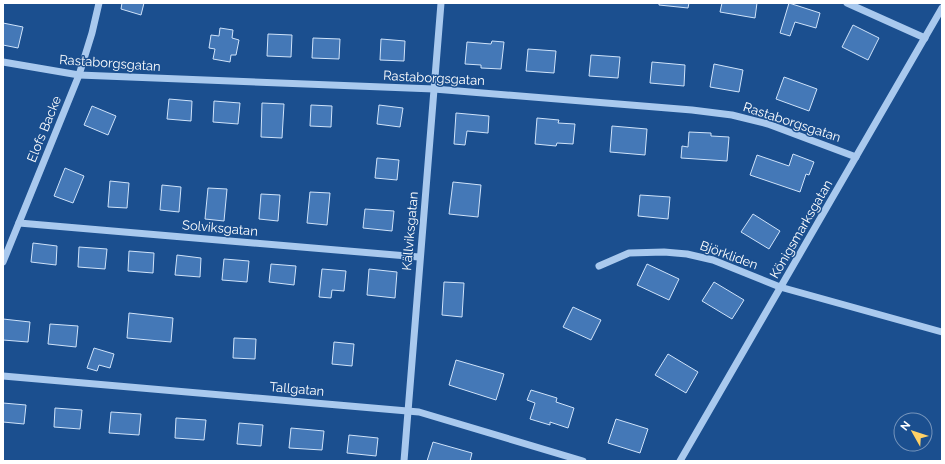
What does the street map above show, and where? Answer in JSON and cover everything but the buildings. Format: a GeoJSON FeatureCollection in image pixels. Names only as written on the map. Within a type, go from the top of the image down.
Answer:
{"type":"FeatureCollection","features":[{"type":"Feature","properties":{"kind":"street","name":"Elofs Backe"},"geometry":{"type":"LineString","coordinates":[[3,262],[79,75],[92,33],[99,3]]}},
{"type":"Feature","properties":{"kind":"street","name":"Källviksgatan"},"geometry":{"type":"LineString","coordinates":[[404,461],[441,3]]}},
{"type":"Feature","properties":{"kind":"street"},"geometry":{"type":"LineString","coordinates":[[847,3],[925,38]]}},
{"type":"Feature","properties":{"kind":"street","name":"Königsmarksgatan"},"geometry":{"type":"LineString","coordinates":[[680,461],[942,8]]}},
{"type":"Feature","properties":{"kind":"street","name":"Rastaborgsgatan"},"geometry":{"type":"LineString","coordinates":[[3,62],[79,75],[434,90],[692,110],[732,115],[768,124],[856,157]]}},
{"type":"Feature","properties":{"kind":"street","name":"Solviksgatan"},"geometry":{"type":"LineString","coordinates":[[19,223],[420,257]]}},
{"type":"Feature","properties":{"kind":"street","name":"Björkliden"},"geometry":{"type":"LineString","coordinates":[[599,266],[629,253],[664,252],[687,254],[713,260],[780,287],[942,332]]}},
{"type":"Feature","properties":{"kind":"street","name":"Tallgatan"},"geometry":{"type":"LineString","coordinates":[[3,376],[419,412],[583,461]]}}]}
